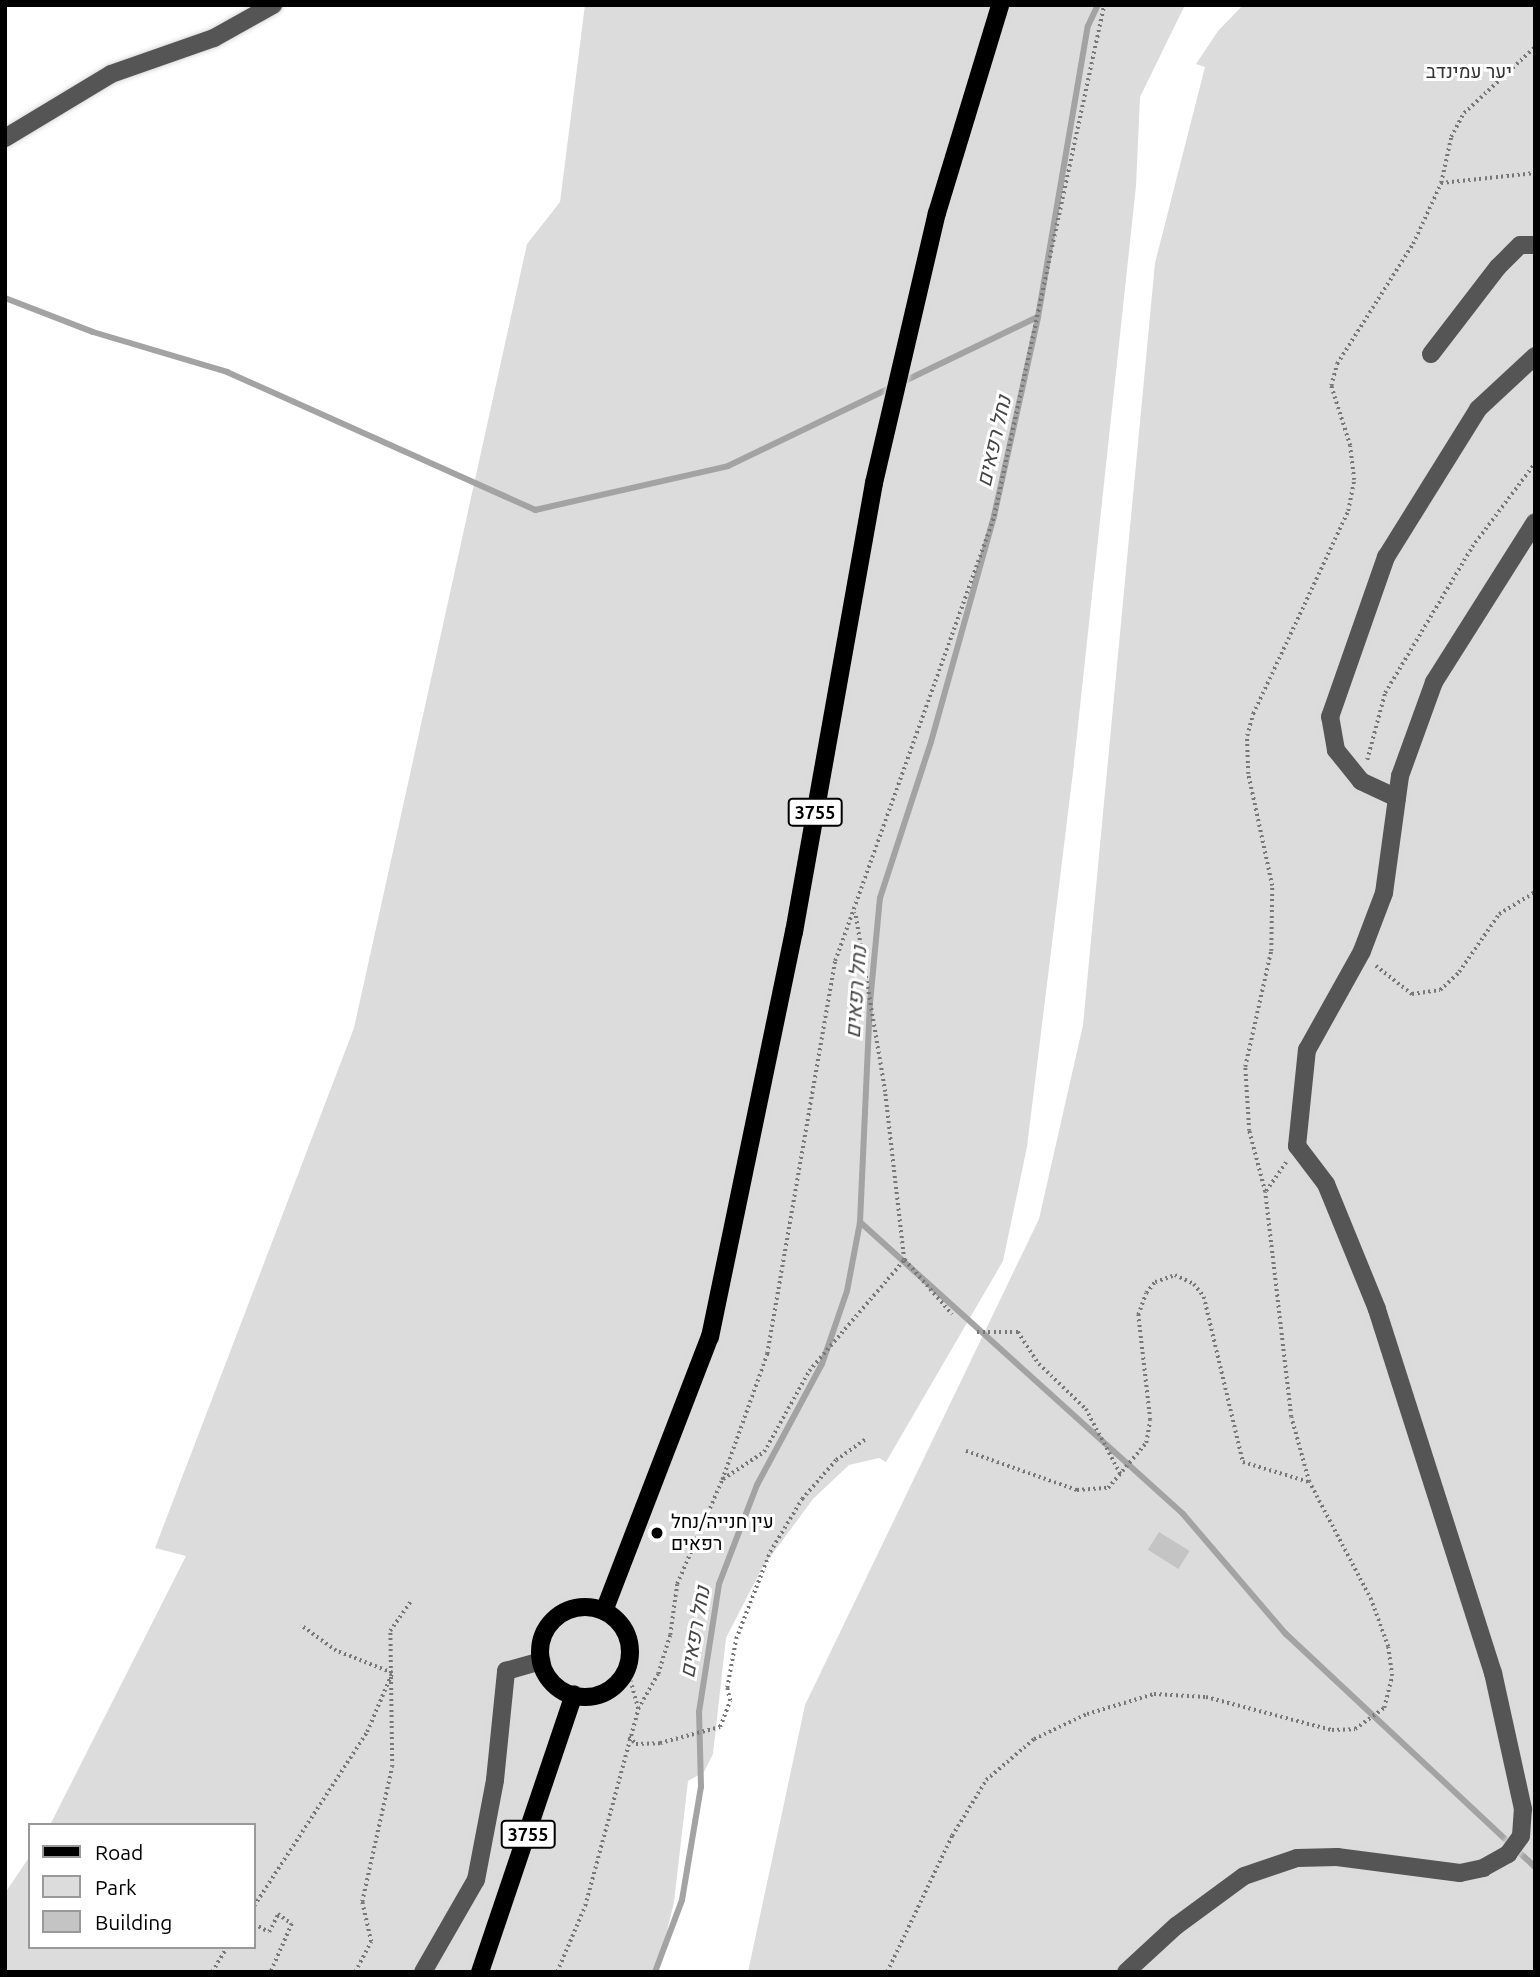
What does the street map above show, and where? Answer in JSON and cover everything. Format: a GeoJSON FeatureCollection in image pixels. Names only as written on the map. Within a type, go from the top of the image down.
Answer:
{"type":"FeatureCollection","features":[{"type":"Feature","properties":{"kind":"main road","name":"3755"},"geometry":{"type":"LineString","coordinates":[[604,1611],[710,1337],[794,932],[874,483],[937,213],[1000,5]]}},
{"type":"Feature","properties":{"kind":"main road"},"geometry":{"type":"LineString","coordinates":[[578,1607],[604,1611],[625,1629],[630,1642],[627,1670],[599,1694],[574,1695],[551,1680],[542,1661],[541,1641],[555,1619],[578,1607]]}},
{"type":"Feature","properties":{"kind":"main road","name":"3755"},"geometry":{"type":"LineString","coordinates":[[480,1972],[574,1695]]}},
{"type":"Feature","properties":{"kind":"street"},"geometry":{"type":"LineString","coordinates":[[5,138],[111,74],[214,38],[273,5]]}},
{"type":"Feature","properties":{"kind":"street"},"geometry":{"type":"LineString","coordinates":[[1431,354],[1498,267],[1520,245],[1535,245]]}},
{"type":"Feature","properties":{"kind":"street"},"geometry":{"type":"LineString","coordinates":[[1397,798],[1361,780],[1336,750],[1329,717],[1386,557],[1478,409],[1535,356]]}},
{"type":"Feature","properties":{"kind":"street"},"geometry":{"type":"LineString","coordinates":[[1126,1972],[1176,1926],[1257,1872],[1297,1858],[1337,1857],[1460,1873],[1482,1868],[1508,1854],[1521,1836],[1523,1809],[1493,1673],[1377,1309],[1326,1184],[1297,1146],[1307,1050],[1362,951],[1384,893],[1401,776],[1434,682],[1535,522]]}},
{"type":"Feature","properties":{"kind":"street"},"geometry":{"type":"LineString","coordinates":[[423,1972],[476,1880],[495,1780],[506,1671],[542,1661]]}},
{"type":"Feature","properties":{"kind":"path"},"geometry":{"type":"LineString","coordinates":[[557,1972],[585,1906],[606,1838],[638,1709],[658,1674],[670,1635],[677,1584],[722,1480],[767,1354],[835,961],[994,516],[1104,5]]}},
{"type":"Feature","properties":{"kind":"path"},"geometry":{"type":"LineString","coordinates":[[887,1972],[952,1836],[986,1780],[1034,1739],[1087,1714],[1154,1693],[1206,1696],[1332,1730],[1355,1729],[1384,1708],[1392,1676],[1388,1647],[1371,1600],[1309,1482],[1291,1417],[1265,1192],[1249,1131],[1245,1067],[1271,951],[1272,886],[1248,774],[1247,736],[1264,690],[1348,511],[1354,480],[1350,446],[1331,386],[1337,364],[1413,244],[1441,183],[1451,137],[1464,113],[1535,47]]}},
{"type":"Feature","properties":{"kind":"path"},"geometry":{"type":"LineString","coordinates":[[1441,183],[1535,173]]}},
{"type":"Feature","properties":{"kind":"path"},"geometry":{"type":"LineString","coordinates":[[1361,780],[1385,693],[1472,547],[1535,463]]}},
{"type":"Feature","properties":{"kind":"path"},"geometry":{"type":"LineString","coordinates":[[1362,951],[1385,976],[1412,994],[1440,990],[1459,972],[1499,914],[1535,892]]}},
{"type":"Feature","properties":{"kind":"path"},"geometry":{"type":"LineString","coordinates":[[854,910],[885,1092],[905,1260],[952,1314]]}},
{"type":"Feature","properties":{"kind":"path"},"geometry":{"type":"LineString","coordinates":[[1265,1192],[1297,1146]]}},
{"type":"Feature","properties":{"kind":"path"},"geometry":{"type":"LineString","coordinates":[[722,1480],[764,1452],[809,1371],[905,1260]]}},
{"type":"Feature","properties":{"kind":"path"},"geometry":{"type":"LineString","coordinates":[[966,1451],[1077,1490],[1108,1488],[1146,1443],[1150,1420],[1139,1315],[1146,1293],[1156,1282],[1175,1275],[1194,1284],[1204,1297],[1243,1462],[1309,1482]]}},
{"type":"Feature","properties":{"kind":"path"},"geometry":{"type":"LineString","coordinates":[[977,1332],[1018,1332],[1039,1364],[1086,1409],[1121,1475]]}},
{"type":"Feature","properties":{"kind":"path"},"geometry":{"type":"LineString","coordinates":[[629,1737],[636,1744],[660,1743],[720,1727],[727,1716],[727,1688],[736,1639],[770,1552],[802,1499],[836,1460],[866,1439]]}},
{"type":"Feature","properties":{"kind":"path"},"geometry":{"type":"LineString","coordinates":[[355,1972],[370,1942],[362,1902],[392,1767],[390,1631],[411,1601]]}},
{"type":"Feature","properties":{"kind":"path"},"geometry":{"type":"LineString","coordinates":[[300,1625],[336,1651],[392,1673]]}},
{"type":"Feature","properties":{"kind":"path"},"geometry":{"type":"LineString","coordinates":[[627,1670],[638,1709]]}},
{"type":"Feature","properties":{"kind":"path"},"geometry":{"type":"LineString","coordinates":[[256,1903],[367,1732],[392,1673]]}},
{"type":"Feature","properties":{"kind":"path"},"geometry":{"type":"LineString","coordinates":[[256,1925],[269,1932],[278,1914],[292,1924],[271,1972]]}},
{"type":"Feature","properties":{"kind":"path"},"geometry":{"type":"LineString","coordinates":[[212,1972],[226,1949]]}},
{"type":"Feature","properties":{"kind":"green space"},"geometry":{"type":"Polygon","coordinates":[[[585,5],[1185,5],[1140,97],[1136,186],[1073,772],[1027,1147],[1003,1261],[886,1462],[879,1458],[849,1465],[813,1499],[762,1568],[726,1638],[713,1754],[704,1772],[688,1781],[674,1902],[657,1972],[5,1972],[5,1893],[28,1859],[28,1949],[256,1949],[256,1823],[51,1823],[186,1556],[155,1548],[354,1028],[527,244],[560,202],[585,5]]]}},
{"type":"Feature","properties":{"kind":"green space","name":"יער עמינדב"},"geometry":{"type":"Polygon","coordinates":[[[1243,5],[1535,5],[1535,1972],[748,1972],[805,1705],[1039,1219],[1083,1025],[1155,263],[1205,67],[1196,64],[1218,31],[1243,5]]]}},
{"type":"Feature","properties":{"kind":"building"},"geometry":{"type":"Polygon","coordinates":[[[1159,1532],[1190,1551],[1178,1569],[1148,1550],[1159,1532]]]}},
{"type":"Feature","properties":{"kind":"waterway","name":"נחל רפאים"},"geometry":{"type":"LineString","coordinates":[[655,1972],[682,1900],[701,1787],[699,1712],[719,1584],[757,1485],[822,1364],[847,1291],[860,1222],[870,1003],[880,898],[931,742],[994,516],[1038,317],[1088,26],[1098,5]]}},
{"type":"Feature","properties":{"kind":"waterway"},"geometry":{"type":"LineString","coordinates":[[5,298],[93,332],[227,372],[535,510],[728,466],[1038,317]]}},
{"type":"Feature","properties":{"kind":"waterway"},"geometry":{"type":"LineString","coordinates":[[860,1222],[1183,1514],[1286,1634],[1535,1867]]}},
{"type":"Feature","properties":{"kind":"place","name":"עין חנייה/נחל רפאים"},"geometry":{"type":"Point","coordinates":[657,1533]}}]}
